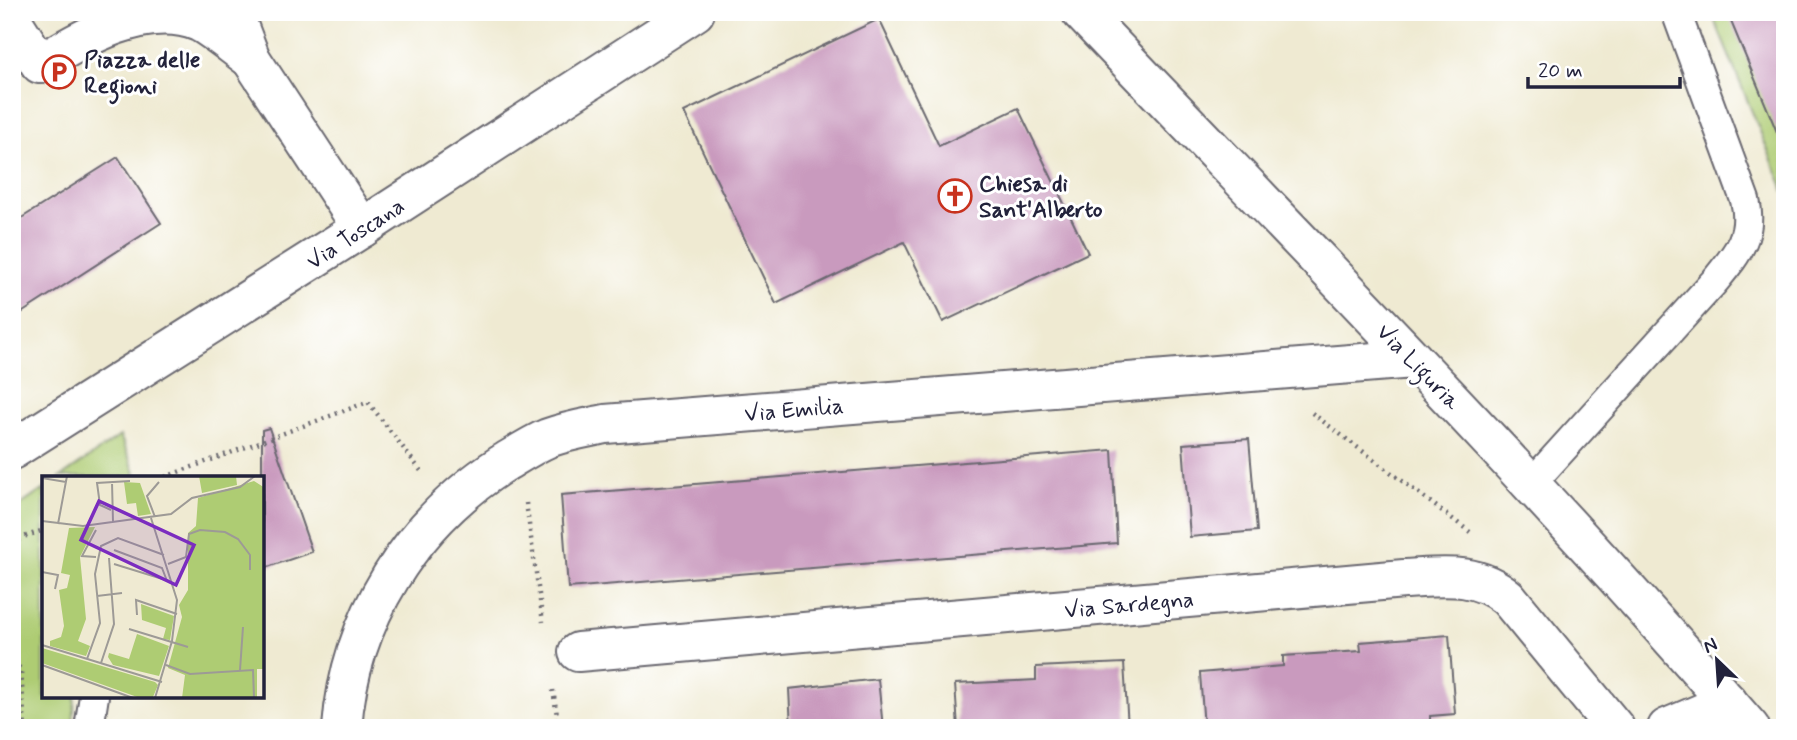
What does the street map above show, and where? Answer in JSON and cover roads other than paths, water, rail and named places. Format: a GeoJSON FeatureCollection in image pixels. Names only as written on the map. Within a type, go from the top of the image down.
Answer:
{"type":"FeatureCollection","features":[{"type":"Feature","properties":{"kind":"street"},"geometry":{"type":"LineString","coordinates":[[233,12],[251,59],[362,228]]}},
{"type":"Feature","properties":{"kind":"street","name":"Via Toscana"},"geometry":{"type":"LineString","coordinates":[[12,450],[695,12]]}},
{"type":"Feature","properties":{"kind":"street","name":"Via Liguria"},"geometry":{"type":"LineString","coordinates":[[1081,12],[1531,484],[1658,621],[1739,715]]}},
{"type":"Feature","properties":{"kind":"street"},"geometry":{"type":"LineString","coordinates":[[12,20],[40,64],[106,21],[154,14],[183,16],[197,21],[251,59]]}},
{"type":"Feature","properties":{"kind":"street","name":"Via Emilia"},"geometry":{"type":"LineString","coordinates":[[342,728],[347,685],[361,640],[377,602],[406,553],[447,505],[487,474],[519,453],[563,433],[605,424],[1412,359]]}},
{"type":"Feature","properties":{"kind":"street","name":"Via Sardegna"},"geometry":{"type":"LineString","coordinates":[[578,652],[1404,579],[1461,578],[1486,583],[1508,598],[1615,728]]}},
{"type":"Feature","properties":{"kind":"street"},"geometry":{"type":"LineString","coordinates":[[1667,728],[1739,715]]}},
{"type":"Feature","properties":{"kind":"lane"},"geometry":{"type":"LineString","coordinates":[[1531,484],[1714,282],[1729,264],[1746,235],[1749,224],[1745,200],[1676,12]]}},
{"type":"Feature","properties":{"kind":"lane"},"geometry":{"type":"LineString","coordinates":[[89,728],[94,698]]}},
{"type":"Feature","properties":{"kind":"place","name":"Piazza delle Regioni"},"geometry":{"type":"Point","coordinates":[59,72]}},
{"type":"Feature","properties":{"kind":"place","name":"Chiesa di Sant'Alberto"},"geometry":{"type":"Point","coordinates":[955,196]}}]}
